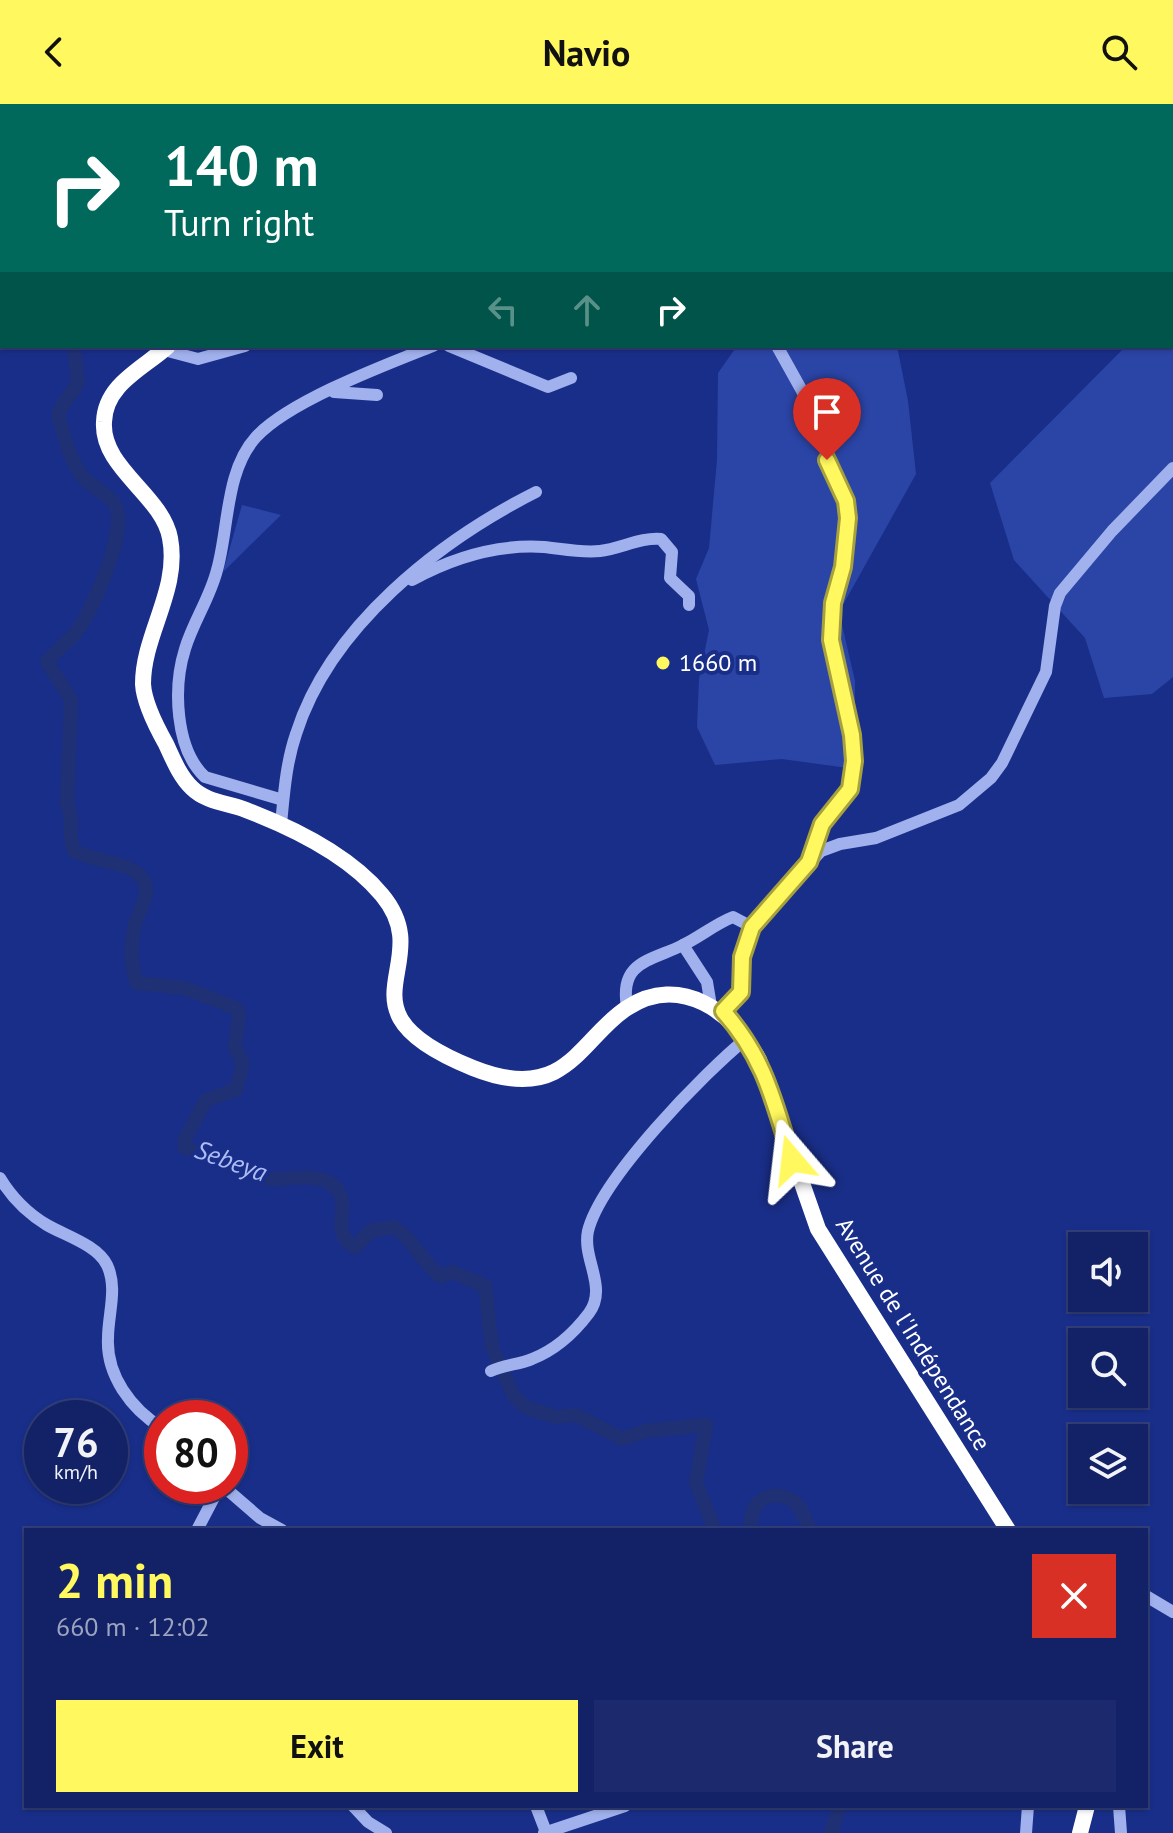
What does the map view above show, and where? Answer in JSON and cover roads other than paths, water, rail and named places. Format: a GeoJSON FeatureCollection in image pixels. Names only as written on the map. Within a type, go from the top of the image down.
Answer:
{"type":"FeatureCollection","features":[{"type":"Feature","properties":{"kind":"highway"},"geometry":{"type":"LineString","coordinates":[[166,348],[127,377],[108,404],[103,420],[114,455],[151,503],[170,537],[168,590],[153,636],[143,686],[161,735],[191,788],[205,797],[281,824],[369,882],[393,911],[400,938],[395,979],[396,1016],[414,1038],[433,1051],[494,1077],[534,1079],[555,1071],[627,1007],[667,996],[697,999],[717,1009]]}},
{"type":"Feature","properties":{"kind":"highway","name":"Avenue de l'Indépendance"},"geometry":{"type":"LineString","coordinates":[[717,1009],[747,1038],[759,1060],[818,1229],[1007,1528]]}},
{"type":"Feature","properties":{"kind":"highway"},"geometry":{"type":"LineString","coordinates":[[1080,1833],[1086,1808]]}},
{"type":"Feature","properties":{"kind":"street"},"geometry":{"type":"LineString","coordinates":[[166,348],[198,359],[238,348]]}},
{"type":"Feature","properties":{"kind":"street"},"geometry":{"type":"LineString","coordinates":[[283,800],[265,791],[213,781],[195,768],[180,725],[183,654],[216,574],[236,469],[244,453],[278,417],[429,348]]}},
{"type":"Feature","properties":{"kind":"street"},"geometry":{"type":"LineString","coordinates":[[454,348],[548,387],[571,378]]}},
{"type":"Feature","properties":{"kind":"street"},"geometry":{"type":"LineString","coordinates":[[778,348],[811,407],[846,501],[848,518],[843,567],[833,603],[831,640],[835,666],[846,696],[854,761],[850,789],[822,824],[809,862]]}},
{"type":"Feature","properties":{"kind":"street"},"geometry":{"type":"LineString","coordinates":[[331,392],[377,395]]}},
{"type":"Feature","properties":{"kind":"street"},"geometry":{"type":"LineString","coordinates":[[683,945],[707,982],[717,1009],[741,992],[742,957],[752,927],[809,862],[832,846],[876,838],[959,805],[991,778],[1012,745],[1046,672],[1055,606],[1060,593],[1112,531],[1173,468]]}},
{"type":"Feature","properties":{"kind":"street"},"geometry":{"type":"LineString","coordinates":[[281,824],[289,758],[310,702],[351,637],[388,593],[469,530],[536,492]]}},
{"type":"Feature","properties":{"kind":"street"},"geometry":{"type":"LineString","coordinates":[[388,593],[445,562],[465,557],[541,547],[602,551],[652,538],[661,539],[672,552],[670,578],[689,596],[689,605]]}},
{"type":"Feature","properties":{"kind":"street"},"geometry":{"type":"LineString","coordinates":[[627,1007],[625,995],[632,971],[733,917],[752,927]]}},
{"type":"Feature","properties":{"kind":"street"},"geometry":{"type":"LineString","coordinates":[[498,1368],[533,1359],[560,1343],[591,1310],[597,1295],[587,1245],[589,1229],[606,1195],[642,1148],[716,1064],[747,1038]]}},
{"type":"Feature","properties":{"kind":"street"},"geometry":{"type":"LineString","coordinates":[[0,1178],[24,1209],[89,1247],[106,1262],[113,1293],[108,1355],[117,1380],[132,1403],[144,1413]]}},
{"type":"Feature","properties":{"kind":"street"},"geometry":{"type":"LineString","coordinates":[[198,1528],[212,1504]]}},
{"type":"Feature","properties":{"kind":"street"},"geometry":{"type":"LineString","coordinates":[[243,1504],[278,1528]]}},
{"type":"Feature","properties":{"kind":"street"},"geometry":{"type":"LineString","coordinates":[[1148,1597],[1173,1612]]}},
{"type":"Feature","properties":{"kind":"street"},"geometry":{"type":"LineString","coordinates":[[355,1808],[368,1822],[386,1833]]}},
{"type":"Feature","properties":{"kind":"street"},"geometry":{"type":"LineString","coordinates":[[537,1808],[545,1832],[619,1808]]}},
{"type":"Feature","properties":{"kind":"street"},"geometry":{"type":"LineString","coordinates":[[1026,1833],[1028,1808]]}},
{"type":"Feature","properties":{"kind":"street"},"geometry":{"type":"LineString","coordinates":[[1119,1808],[1121,1833]]}},
{"type":"Feature","properties":{"kind":"waterway","name":"Sebeya"},"geometry":{"type":"LineString","coordinates":[[74,348],[78,383],[59,411],[59,420],[78,471],[112,501],[118,516],[113,552],[89,611],[73,636],[47,662],[71,699],[67,805],[72,845],[74,851],[133,870],[144,881],[146,894],[132,942],[132,963],[137,983],[184,988],[236,1008],[239,1015],[235,1047],[243,1064],[236,1090],[206,1100],[185,1139],[185,1148],[261,1178],[310,1178],[328,1182],[340,1194],[341,1227],[347,1241],[355,1247],[370,1231],[393,1227],[407,1238],[440,1276],[453,1272],[485,1286],[492,1347],[513,1395],[525,1407],[555,1417],[576,1415],[622,1439],[646,1431],[706,1425],[696,1483],[714,1528]]}},
{"type":"Feature","properties":{"kind":"waterway","name":"Sebeya"},"geometry":{"type":"LineString","coordinates":[[750,1528],[757,1504],[774,1496],[794,1502],[801,1509],[809,1528]]}},
{"type":"Feature","properties":{"kind":"waterway","name":"Sebeya"},"geometry":{"type":"LineString","coordinates":[[831,1833],[839,1808]]}},
{"type":"Feature","properties":{"kind":"place","name":"1660 m"},"geometry":{"type":"Point","coordinates":[663,663]}}]}
